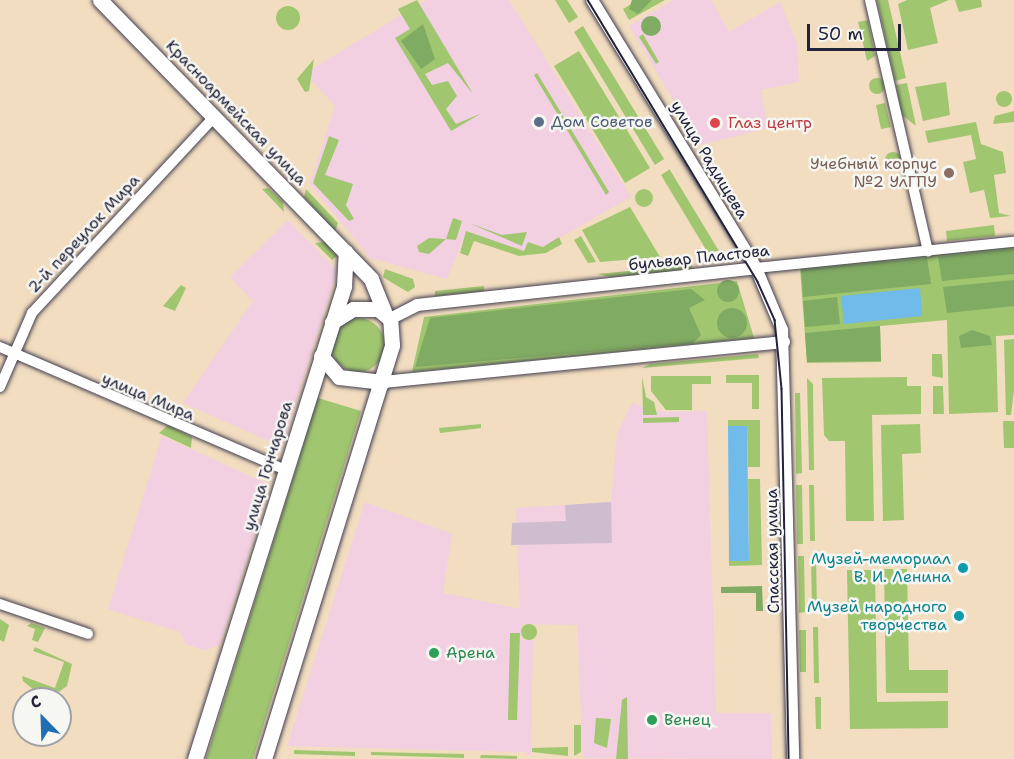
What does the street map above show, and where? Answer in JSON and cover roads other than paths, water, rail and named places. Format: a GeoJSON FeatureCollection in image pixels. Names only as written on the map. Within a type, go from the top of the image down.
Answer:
{"type":"FeatureCollection","features":[{"type":"Feature","properties":{"kind":"main road","name":"Красноармейская улица"},"geometry":{"type":"LineString","coordinates":[[100,0],[346,252]]}},
{"type":"Feature","properties":{"kind":"main road"},"geometry":{"type":"LineString","coordinates":[[264,759],[383,382],[392,345],[387,316],[371,279],[346,252]]}},
{"type":"Feature","properties":{"kind":"main road","name":"улица Гончарова"},"geometry":{"type":"LineString","coordinates":[[195,759],[332,322],[347,271],[346,252]]}},
{"type":"Feature","properties":{"kind":"main road"},"geometry":{"type":"LineString","coordinates":[[332,322],[353,309],[387,316]]}},
{"type":"Feature","properties":{"kind":"main road"},"geometry":{"type":"LineString","coordinates":[[321,356],[339,377],[383,382]]}},
{"type":"Feature","properties":{"kind":"street","name":"улица Радищева"},"geometry":{"type":"LineString","coordinates":[[592,0],[756,268],[784,342]]}},
{"type":"Feature","properties":{"kind":"street"},"geometry":{"type":"LineString","coordinates":[[870,0],[928,251]]}},
{"type":"Feature","properties":{"kind":"street","name":"2-й переулок Мира"},"geometry":{"type":"LineString","coordinates":[[0,387],[13,353],[43,300],[214,117]]}},
{"type":"Feature","properties":{"kind":"street","name":"бульвар Пластова"},"geometry":{"type":"LineString","coordinates":[[387,316],[417,305],[1014,242]]}},
{"type":"Feature","properties":{"kind":"street"},"geometry":{"type":"LineString","coordinates":[[383,382],[784,342]]}},
{"type":"Feature","properties":{"kind":"street","name":"Спасская улица"},"geometry":{"type":"LineString","coordinates":[[784,342],[793,759]]}},
{"type":"Feature","properties":{"kind":"street","name":"улица Мира"},"geometry":{"type":"LineString","coordinates":[[0,348],[286,470]]}},
{"type":"Feature","properties":{"kind":"street"},"geometry":{"type":"LineString","coordinates":[[0,604],[88,634]]}},
{"type":"Feature","properties":{"kind":"water"},"geometry":{"type":"Polygon","coordinates":[[[920,288],[922,316],[844,324],[841,296],[920,288]]]}},
{"type":"Feature","properties":{"kind":"water"},"geometry":{"type":"Polygon","coordinates":[[[728,426],[747,426],[749,561],[729,561],[728,426]]]}},
{"type":"Feature","properties":{"kind":"tram line"},"geometry":{"type":"LineString","coordinates":[[588,0],[758,282],[775,320],[782,389],[789,759]]}},
{"type":"Feature","properties":{"kind":"place","name":"Дом Советов"},"geometry":{"type":"Point","coordinates":[539,122]}},
{"type":"Feature","properties":{"kind":"place","name":"Глаз центр"},"geometry":{"type":"Point","coordinates":[715,123]}},
{"type":"Feature","properties":{"kind":"place","name":"Учебный корпус №2 УлГПУ"},"geometry":{"type":"Point","coordinates":[949,173]}},
{"type":"Feature","properties":{"kind":"place","name":"Музей-мемориал В. И. Ленина"},"geometry":{"type":"Point","coordinates":[963,568]}},
{"type":"Feature","properties":{"kind":"place","name":"Музей народного творчества"},"geometry":{"type":"Point","coordinates":[959,616]}},
{"type":"Feature","properties":{"kind":"place","name":"Арена"},"geometry":{"type":"Point","coordinates":[434,653]}},
{"type":"Feature","properties":{"kind":"place","name":"Венец"},"geometry":{"type":"Point","coordinates":[652,720]}}]}
